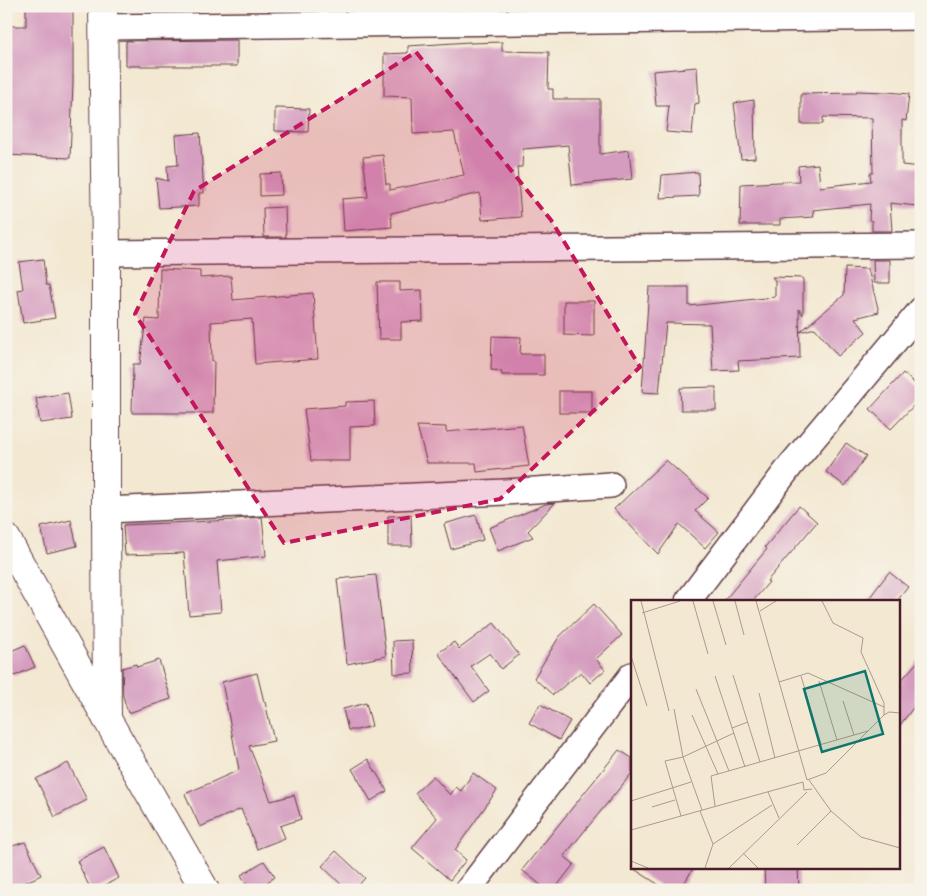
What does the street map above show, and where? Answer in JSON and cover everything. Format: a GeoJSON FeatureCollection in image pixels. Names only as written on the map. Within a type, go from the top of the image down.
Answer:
{"type":"FeatureCollection","features":[{"type":"Feature","properties":{"kind":"street"},"geometry":{"type":"LineString","coordinates":[[107,719],[104,16],[921,17]]}},
{"type":"Feature","properties":{"kind":"street"},"geometry":{"type":"LineString","coordinates":[[106,253],[921,245]]}},
{"type":"Feature","properties":{"kind":"street"},"geometry":{"type":"LineString","coordinates":[[689,600],[791,466],[921,310]]}},
{"type":"Feature","properties":{"kind":"street"},"geometry":{"type":"LineString","coordinates":[[106,510],[485,493],[611,485]]}},
{"type":"Feature","properties":{"kind":"street"},"geometry":{"type":"LineString","coordinates":[[6,538],[205,890]]}},
{"type":"Feature","properties":{"kind":"street"},"geometry":{"type":"LineString","coordinates":[[468,890],[631,676]]}},
{"type":"Feature","properties":{"kind":"highlighted area"},"geometry":{"type":"Polygon","coordinates":[[[416,52],[551,220],[640,367],[500,499],[284,543],[135,314],[194,191],[416,52]]]}},
{"type":"Feature","properties":{"kind":"building"},"geometry":{"type":"Polygon","coordinates":[[[26,6],[73,6],[73,83],[70,158],[6,155],[6,26],[26,26],[26,6]]]}},
{"type":"Feature","properties":{"kind":"building"},"geometry":{"type":"Polygon","coordinates":[[[237,40],[237,66],[126,66],[126,41],[237,40]]]}},
{"type":"Feature","properties":{"kind":"building"},"geometry":{"type":"Polygon","coordinates":[[[502,42],[502,51],[549,52],[548,89],[553,89],[553,99],[600,99],[600,154],[629,150],[632,179],[572,185],[568,145],[523,149],[522,167],[517,167],[521,217],[482,220],[480,193],[391,213],[392,227],[344,231],[342,199],[368,197],[363,157],[383,155],[386,184],[390,184],[390,190],[464,175],[454,132],[413,134],[412,97],[384,96],[384,54],[408,53],[408,46],[502,42]]]}},
{"type":"Feature","properties":{"kind":"building"},"geometry":{"type":"Polygon","coordinates":[[[697,67],[699,103],[695,104],[692,134],[666,132],[669,106],[656,106],[653,71],[697,67]]]}},
{"type":"Feature","properties":{"kind":"building"},"geometry":{"type":"Polygon","coordinates":[[[856,91],[909,94],[906,121],[902,120],[902,165],[921,167],[917,206],[890,203],[892,231],[872,231],[872,221],[869,220],[870,204],[813,210],[814,217],[780,219],[780,225],[740,225],[741,184],[799,181],[798,166],[818,164],[820,187],[871,181],[870,173],[873,173],[872,118],[823,117],[823,124],[801,124],[801,94],[856,93],[856,91]]]}},
{"type":"Feature","properties":{"kind":"building"},"geometry":{"type":"Polygon","coordinates":[[[754,100],[755,158],[741,159],[734,103],[754,100]]]}},
{"type":"Feature","properties":{"kind":"building"},"geometry":{"type":"Polygon","coordinates":[[[275,108],[309,109],[308,132],[275,131],[275,108]]]}},
{"type":"Feature","properties":{"kind":"building"},"geometry":{"type":"Polygon","coordinates":[[[200,133],[204,193],[199,193],[199,206],[159,208],[156,178],[168,181],[167,166],[178,165],[176,135],[200,133]]]}},
{"type":"Feature","properties":{"kind":"building"},"geometry":{"type":"Polygon","coordinates":[[[698,172],[699,196],[660,198],[662,175],[698,172]]]}},
{"type":"Feature","properties":{"kind":"building"},"geometry":{"type":"Polygon","coordinates":[[[281,173],[282,195],[260,196],[260,174],[281,173]]]}},
{"type":"Feature","properties":{"kind":"building"},"geometry":{"type":"Polygon","coordinates":[[[285,207],[286,237],[264,237],[263,208],[285,207]]]}},
{"type":"Feature","properties":{"kind":"building"},"geometry":{"type":"Polygon","coordinates":[[[43,259],[46,285],[49,285],[55,318],[23,323],[18,290],[23,289],[19,262],[43,259]]]}},
{"type":"Feature","properties":{"kind":"building"},"geometry":{"type":"Polygon","coordinates":[[[873,260],[890,260],[890,283],[874,283],[873,260]]]}},
{"type":"Feature","properties":{"kind":"building"},"geometry":{"type":"Polygon","coordinates":[[[845,268],[868,269],[879,312],[855,318],[866,332],[838,356],[815,328],[800,332],[844,295],[845,268]]]}},
{"type":"Feature","properties":{"kind":"building"},"geometry":{"type":"Polygon","coordinates":[[[160,269],[200,271],[200,278],[231,276],[233,300],[313,293],[318,359],[255,364],[252,319],[211,322],[212,361],[214,361],[213,413],[132,413],[133,364],[140,364],[146,319],[159,320],[160,269]]]}},
{"type":"Feature","properties":{"kind":"building"},"geometry":{"type":"Polygon","coordinates":[[[772,277],[803,278],[803,315],[799,309],[800,358],[738,361],[739,370],[713,371],[710,324],[666,323],[659,393],[642,392],[649,287],[689,287],[689,306],[775,297],[775,281],[772,277]]]}},
{"type":"Feature","properties":{"kind":"building"},"geometry":{"type":"Polygon","coordinates":[[[377,282],[400,282],[400,291],[422,290],[423,321],[401,322],[401,339],[379,339],[377,282]]]}},
{"type":"Feature","properties":{"kind":"building"},"geometry":{"type":"Polygon","coordinates":[[[564,301],[594,301],[594,336],[564,335],[564,301]]]}},
{"type":"Feature","properties":{"kind":"building"},"geometry":{"type":"Polygon","coordinates":[[[492,336],[521,337],[520,354],[544,354],[544,375],[502,375],[501,371],[491,370],[492,336]]]}},
{"type":"Feature","properties":{"kind":"building"},"geometry":{"type":"Polygon","coordinates":[[[903,373],[921,389],[921,398],[891,429],[870,409],[903,373]]]}},
{"type":"Feature","properties":{"kind":"building"},"geometry":{"type":"Polygon","coordinates":[[[716,387],[716,410],[681,410],[680,388],[716,387]]]}},
{"type":"Feature","properties":{"kind":"building"},"geometry":{"type":"Polygon","coordinates":[[[559,391],[592,391],[592,413],[559,413],[559,391]]]}},
{"type":"Feature","properties":{"kind":"building"},"geometry":{"type":"Polygon","coordinates":[[[68,393],[72,419],[40,423],[36,398],[68,393]]]}},
{"type":"Feature","properties":{"kind":"building"},"geometry":{"type":"Polygon","coordinates":[[[374,401],[375,426],[350,427],[350,461],[311,461],[304,409],[345,406],[345,402],[374,401]]]}},
{"type":"Feature","properties":{"kind":"building"},"geometry":{"type":"Polygon","coordinates":[[[522,425],[529,466],[477,472],[476,463],[427,463],[417,426],[446,427],[446,432],[522,425]]]}},
{"type":"Feature","properties":{"kind":"building"},"geometry":{"type":"Polygon","coordinates":[[[846,443],[866,456],[845,486],[826,472],[846,443]]]}},
{"type":"Feature","properties":{"kind":"building"},"geometry":{"type":"Polygon","coordinates":[[[666,460],[708,498],[695,511],[719,532],[705,548],[679,524],[658,554],[614,509],[666,460]]]}},
{"type":"Feature","properties":{"kind":"building"},"geometry":{"type":"Polygon","coordinates":[[[555,503],[528,531],[533,537],[498,551],[489,528],[546,504],[555,503]]]}},
{"type":"Feature","properties":{"kind":"building"},"geometry":{"type":"Polygon","coordinates":[[[799,506],[817,522],[767,581],[769,582],[754,600],[725,600],[767,549],[765,547],[799,506]]]}},
{"type":"Feature","properties":{"kind":"building"},"geometry":{"type":"Polygon","coordinates":[[[411,515],[412,546],[388,546],[388,516],[411,515]]]}},
{"type":"Feature","properties":{"kind":"building"},"geometry":{"type":"Polygon","coordinates":[[[476,515],[483,540],[451,549],[444,524],[476,515]]]}},
{"type":"Feature","properties":{"kind":"building"},"geometry":{"type":"Polygon","coordinates":[[[262,517],[266,556],[217,561],[221,612],[189,615],[184,553],[125,555],[123,525],[262,517]]]}},
{"type":"Feature","properties":{"kind":"building"},"geometry":{"type":"Polygon","coordinates":[[[71,520],[77,546],[47,553],[41,527],[71,520]]]}},
{"type":"Feature","properties":{"kind":"building"},"geometry":{"type":"Polygon","coordinates":[[[889,572],[908,587],[898,600],[868,600],[889,572]]]}},
{"type":"Feature","properties":{"kind":"building"},"geometry":{"type":"Polygon","coordinates":[[[376,575],[386,656],[347,664],[337,579],[376,575]]]}},
{"type":"Feature","properties":{"kind":"building"},"geometry":{"type":"Polygon","coordinates":[[[594,604],[622,635],[596,659],[605,670],[590,683],[581,672],[553,695],[534,678],[559,637],[594,604]]]}},
{"type":"Feature","properties":{"kind":"building"},"geometry":{"type":"Polygon","coordinates":[[[494,623],[519,655],[501,669],[490,653],[471,666],[489,691],[474,702],[438,653],[454,642],[459,649],[494,623]]]}},
{"type":"Feature","properties":{"kind":"building"},"geometry":{"type":"Polygon","coordinates":[[[412,640],[413,673],[394,674],[393,641],[412,640]]]}},
{"type":"Feature","properties":{"kind":"building"},"geometry":{"type":"Polygon","coordinates":[[[25,645],[35,667],[14,676],[6,659],[6,653],[25,645]]]}},
{"type":"Feature","properties":{"kind":"building"},"geometry":{"type":"Polygon","coordinates":[[[921,658],[921,697],[900,725],[900,682],[921,658]]]}},
{"type":"Feature","properties":{"kind":"building"},"geometry":{"type":"Polygon","coordinates":[[[159,660],[171,699],[128,713],[123,696],[122,668],[136,664],[137,667],[159,660]]]}},
{"type":"Feature","properties":{"kind":"building"},"geometry":{"type":"Polygon","coordinates":[[[257,673],[274,741],[249,746],[271,801],[294,795],[301,819],[280,826],[285,838],[257,849],[241,809],[200,827],[185,794],[239,770],[222,682],[257,673]]]}},
{"type":"Feature","properties":{"kind":"building"},"geometry":{"type":"Polygon","coordinates":[[[366,703],[372,726],[348,730],[343,709],[366,703]]]}},
{"type":"Feature","properties":{"kind":"building"},"geometry":{"type":"Polygon","coordinates":[[[540,704],[570,721],[559,740],[529,723],[540,704]]]}},
{"type":"Feature","properties":{"kind":"building"},"geometry":{"type":"Polygon","coordinates":[[[619,750],[631,757],[631,774],[564,856],[574,864],[554,890],[547,890],[522,870],[619,750]]]}},
{"type":"Feature","properties":{"kind":"building"},"geometry":{"type":"Polygon","coordinates":[[[368,759],[387,791],[371,801],[352,769],[368,759]]]}},
{"type":"Feature","properties":{"kind":"building"},"geometry":{"type":"Polygon","coordinates":[[[68,763],[87,800],[55,817],[36,779],[68,763]]]}},
{"type":"Feature","properties":{"kind":"building"},"geometry":{"type":"Polygon","coordinates":[[[473,773],[497,790],[455,850],[466,860],[450,880],[412,848],[437,818],[415,793],[433,776],[450,795],[456,787],[461,791],[473,773]]]}},
{"type":"Feature","properties":{"kind":"building"},"geometry":{"type":"Polygon","coordinates":[[[25,842],[41,875],[10,890],[6,890],[6,848],[25,842]]]}},
{"type":"Feature","properties":{"kind":"building"},"geometry":{"type":"Polygon","coordinates":[[[104,847],[119,878],[95,890],[91,890],[77,861],[104,847]]]}},
{"type":"Feature","properties":{"kind":"building"},"geometry":{"type":"Polygon","coordinates":[[[336,851],[365,878],[354,890],[347,890],[322,866],[336,851]]]}},
{"type":"Feature","properties":{"kind":"building"},"geometry":{"type":"Polygon","coordinates":[[[264,861],[275,877],[255,890],[250,890],[241,875],[264,861]]]}},
{"type":"Feature","properties":{"kind":"building"},"geometry":{"type":"Polygon","coordinates":[[[633,868],[693,868],[680,890],[667,890],[633,868]]]}},
{"type":"Feature","properties":{"kind":"building"},"geometry":{"type":"Polygon","coordinates":[[[764,868],[798,868],[799,890],[765,890],[764,868]]]}}]}
